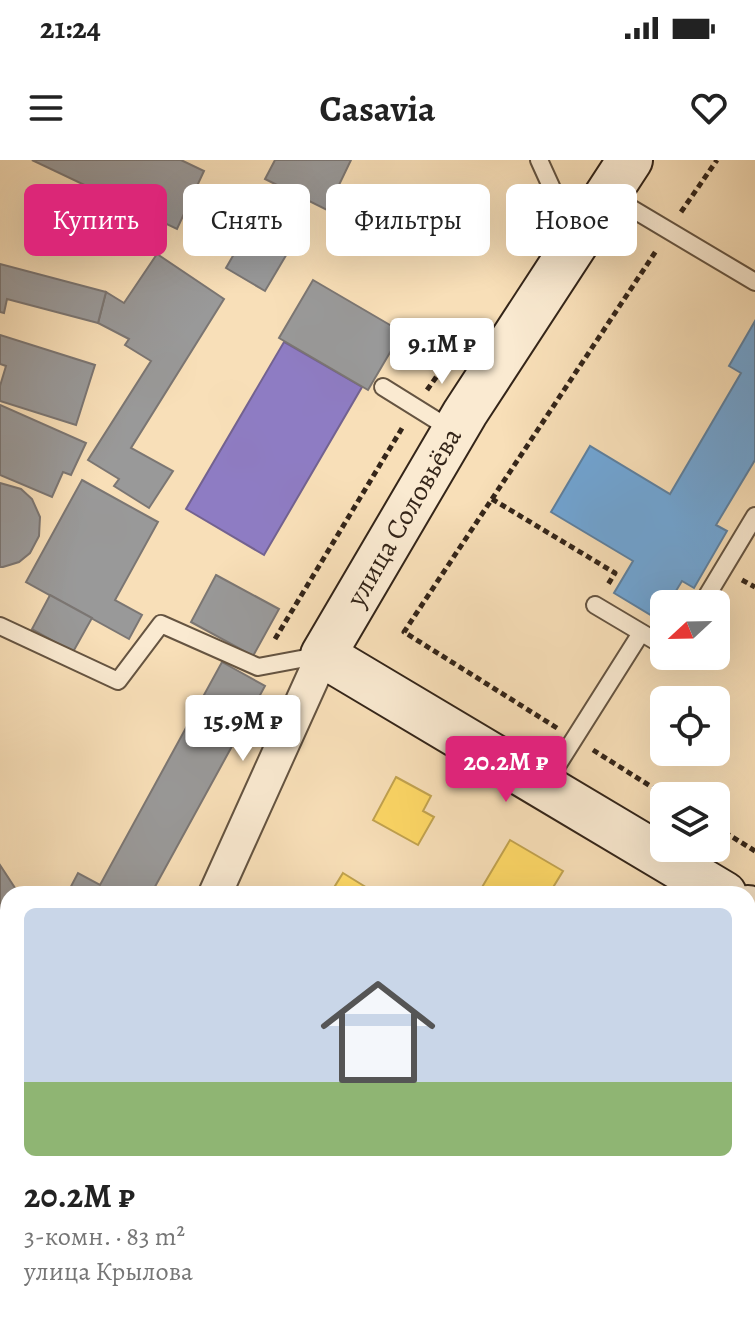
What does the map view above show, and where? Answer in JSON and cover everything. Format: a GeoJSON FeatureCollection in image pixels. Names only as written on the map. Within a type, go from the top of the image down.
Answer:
{"type":"FeatureCollection","features":[{"type":"Feature","properties":{"kind":"main road","name":"улица Соловьёва"},"geometry":{"type":"LineString","coordinates":[[323,655],[454,431],[567,256]]}},
{"type":"Feature","properties":{"kind":"main road"},"geometry":{"type":"LineString","coordinates":[[323,655],[711,886]]}},
{"type":"Feature","properties":{"kind":"street","name":"улица Соловьёва"},"geometry":{"type":"LineString","coordinates":[[219,886],[323,655]]}},
{"type":"Feature","properties":{"kind":"lane"},"geometry":{"type":"LineString","coordinates":[[539,160],[550,184]]}},
{"type":"Feature","properties":{"kind":"lane"},"geometry":{"type":"LineString","coordinates":[[619,177],[669,231],[755,282]]}},
{"type":"Feature","properties":{"kind":"lane"},"geometry":{"type":"LineString","coordinates":[[383,387],[454,431]]}},
{"type":"Feature","properties":{"kind":"lane"},"geometry":{"type":"LineString","coordinates":[[710,590],[755,516]]}},
{"type":"Feature","properties":{"kind":"lane"},"geometry":{"type":"LineString","coordinates":[[595,605],[650,638]]}},
{"type":"Feature","properties":{"kind":"lane"},"geometry":{"type":"LineString","coordinates":[[0,626],[118,681],[161,624],[258,667],[323,655]]}},
{"type":"Feature","properties":{"kind":"lane"},"geometry":{"type":"LineString","coordinates":[[544,787],[641,633]]}},
{"type":"Feature","properties":{"kind":"path"},"geometry":{"type":"LineString","coordinates":[[650,786],[404,632],[717,160]]}},
{"type":"Feature","properties":{"kind":"path"},"geometry":{"type":"LineString","coordinates":[[492,499],[615,573],[595,605]]}},
{"type":"Feature","properties":{"kind":"path"},"geometry":{"type":"LineString","coordinates":[[730,836],[755,851]]}},
{"type":"Feature","properties":{"kind":"building: Жильё"},"geometry":{"type":"Polygon","coordinates":[[[396,777],[431,796],[423,811],[434,817],[418,845],[373,820],[396,777]]]}},
{"type":"Feature","properties":{"kind":"building: Жильё"},"geometry":{"type":"Polygon","coordinates":[[[510,840],[563,871],[554,886],[483,886],[510,840]]]}},
{"type":"Feature","properties":{"kind":"building: Жильё"},"geometry":{"type":"Polygon","coordinates":[[[343,873],[364,886],[335,886],[343,873]]]}},
{"type":"Feature","properties":{"kind":"building: Офисы"},"geometry":{"type":"Polygon","coordinates":[[[284,342],[362,387],[264,555],[186,509],[284,342]]]}},
{"type":"Feature","properties":{"kind":"building: Школы"},"geometry":{"type":"Polygon","coordinates":[[[755,321],[755,460],[716,525],[727,531],[694,588],[682,581],[677,590],[650,590],[650,615],[614,593],[633,561],[551,512],[590,446],[670,494],[741,373],[729,366],[755,321]]]}},
{"type":"Feature","properties":{"kind":"building: Промзона"},"geometry":{"type":"Polygon","coordinates":[[[32,160],[181,160],[204,171],[198,184],[183,184],[183,216],[177,229],[167,224],[167,184],[82,184],[32,160]]]}},
{"type":"Feature","properties":{"kind":"building: Промзона"},"geometry":{"type":"Polygon","coordinates":[[[275,160],[351,160],[339,184],[326,184],[326,210],[310,202],[310,184],[275,184],[265,179],[275,160]]]}},
{"type":"Feature","properties":{"kind":"building: Промзона"},"geometry":{"type":"Polygon","coordinates":[[[156,256],[224,299],[131,448],[173,471],[149,508],[114,486],[119,479],[88,460],[151,361],[125,345],[129,339],[98,323],[106,292],[124,303],[156,256]]]}},
{"type":"Feature","properties":{"kind":"building: Промзона"},"geometry":{"type":"Polygon","coordinates":[[[233,256],[286,256],[265,291],[226,268],[233,256]]]}},
{"type":"Feature","properties":{"kind":"building: Промзона"},"geometry":{"type":"Polygon","coordinates":[[[0,264],[106,292],[98,323],[7,299],[4,313],[0,312],[0,264]]]}},
{"type":"Feature","properties":{"kind":"building: Промзона"},"geometry":{"type":"Polygon","coordinates":[[[313,280],[402,332],[368,390],[279,338],[313,280]]]}},
{"type":"Feature","properties":{"kind":"building: Промзона"},"geometry":{"type":"Polygon","coordinates":[[[0,335],[95,365],[76,425],[0,401],[0,386],[6,366],[0,364],[0,335]]]}},
{"type":"Feature","properties":{"kind":"building: Промзона"},"geometry":{"type":"Polygon","coordinates":[[[0,405],[86,443],[71,475],[63,472],[52,497],[0,475],[0,405]]]}},
{"type":"Feature","properties":{"kind":"building: Промзона"},"geometry":{"type":"Polygon","coordinates":[[[82,480],[158,522],[115,600],[142,615],[129,639],[26,582],[82,480]]]}},
{"type":"Feature","properties":{"kind":"building: Промзона"},"geometry":{"type":"Polygon","coordinates":[[[0,483],[21,489],[32,499],[40,517],[39,536],[30,553],[19,562],[3,567],[0,567],[0,483]]]}},
{"type":"Feature","properties":{"kind":"building: Промзона"},"geometry":{"type":"Polygon","coordinates":[[[216,575],[279,609],[253,656],[191,622],[216,575]]]}},
{"type":"Feature","properties":{"kind":"building: Промзона"},"geometry":{"type":"Polygon","coordinates":[[[50,595],[92,618],[73,652],[32,629],[50,595]]]}},
{"type":"Feature","properties":{"kind":"building: Промзона"},"geometry":{"type":"Polygon","coordinates":[[[222,662],[265,686],[155,886],[71,886],[78,873],[100,885],[222,662]]]}},
{"type":"Feature","properties":{"kind":"building: Промзона"},"geometry":{"type":"Polygon","coordinates":[[[0,865],[14,886],[0,886],[0,865]]]}}]}
